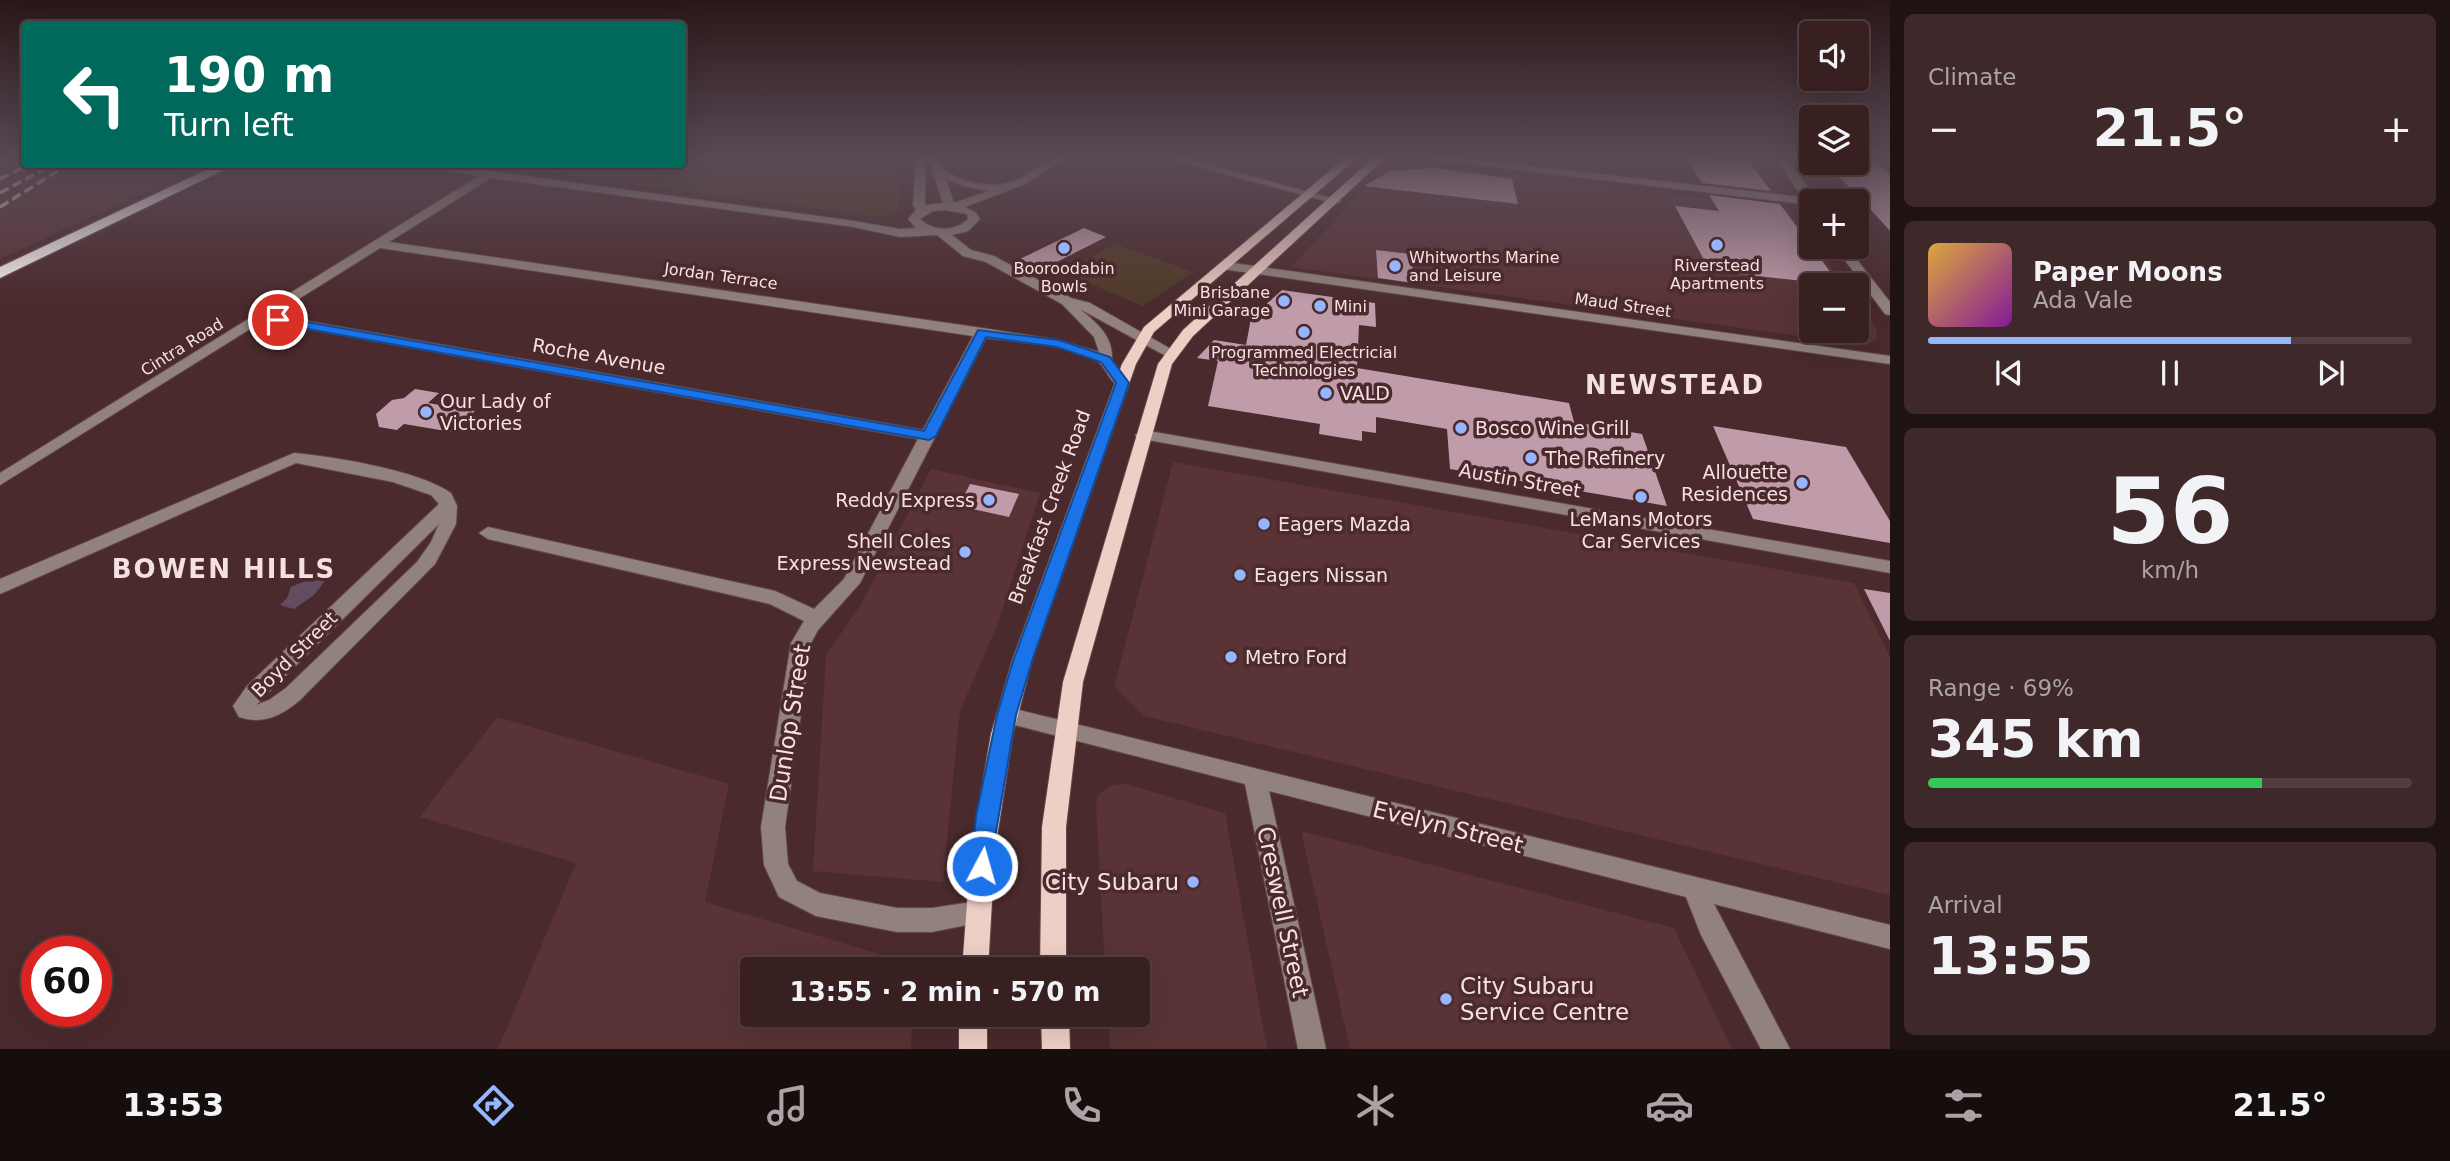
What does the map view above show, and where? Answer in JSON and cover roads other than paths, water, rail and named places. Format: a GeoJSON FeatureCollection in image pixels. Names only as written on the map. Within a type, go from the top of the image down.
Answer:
{"type":"FeatureCollection","features":[{"type":"Feature","properties":{"kind":"highway"},"geometry":{"type":"LineString","coordinates":[[0,273],[139,207]]}},
{"type":"Feature","properties":{"kind":"main road","name":"Breakfast Creek Road"},"geometry":{"type":"LineString","coordinates":[[976,957],[987,816],[1007,715],[1022,661],[1122,383],[1144,337],[1297,207]]}},
{"type":"Feature","properties":{"kind":"main road"},"geometry":{"type":"LineString","coordinates":[[1053,957],[1054,827],[1073,682],[1161,375],[1171,353],[1329,207]]}},
{"type":"Feature","properties":{"kind":"main road"},"geometry":{"type":"LineString","coordinates":[[973,1049],[974,1027]]}},
{"type":"Feature","properties":{"kind":"main road"},"geometry":{"type":"LineString","coordinates":[[1055,1027],[1055,1049]]}},
{"type":"Feature","properties":{"kind":"street","name":"Cintra Road"},"geometry":{"type":"LineString","coordinates":[[0,480],[437,207]]}},
{"type":"Feature","properties":{"kind":"street"},"geometry":{"type":"LineString","coordinates":[[727,207],[901,233],[973,231],[998,207]]}},
{"type":"Feature","properties":{"kind":"street"},"geometry":{"type":"LineString","coordinates":[[919,207],[918,225],[935,231],[967,253],[990,259],[1066,301],[1085,306],[1171,353]]}},
{"type":"Feature","properties":{"kind":"street"},"geometry":{"type":"LineString","coordinates":[[854,224],[892,223],[952,207],[973,231],[990,259]]}},
{"type":"Feature","properties":{"kind":"street","name":"Jordan Terrace"},"geometry":{"type":"LineString","coordinates":[[377,244],[1059,344],[1106,359]]}},
{"type":"Feature","properties":{"kind":"street"},"geometry":{"type":"LineString","coordinates":[[1850,259],[1890,311]]}},
{"type":"Feature","properties":{"kind":"street","name":"Maud Street"},"geometry":{"type":"LineString","coordinates":[[1226,266],[1890,360]]}},
{"type":"Feature","properties":{"kind":"street"},"geometry":{"type":"LineString","coordinates":[[1066,301],[1100,334],[1107,347],[1106,359],[1122,383]]}},
{"type":"Feature","properties":{"kind":"street","name":"Roche Avenue"},"geometry":{"type":"LineString","coordinates":[[262,317],[929,436]]}},
{"type":"Feature","properties":{"kind":"street"},"geometry":{"type":"LineString","coordinates":[[817,619],[851,583],[982,332]]}},
{"type":"Feature","properties":{"kind":"street","name":"Austin Street"},"geometry":{"type":"LineString","coordinates":[[1143,435],[1890,567]]}},
{"type":"Feature","properties":{"kind":"street"},"geometry":{"type":"LineString","coordinates":[[0,587],[294,458],[313,459],[430,487],[443,496],[447,506]]}},
{"type":"Feature","properties":{"kind":"street","name":"Boyd Street"},"geometry":{"type":"LineString","coordinates":[[447,506],[443,538],[423,566],[284,702],[262,712],[246,711],[247,700],[262,684],[447,506]]}},
{"type":"Feature","properties":{"kind":"street","name":"Dunlop Street"},"geometry":{"type":"LineString","coordinates":[[488,533],[775,598],[817,619],[804,635],[798,654],[773,827],[776,865],[781,879],[788,889],[816,904],[897,920],[932,920],[978,913]]}},
{"type":"Feature","properties":{"kind":"street","name":"Evelyn Street"},"geometry":{"type":"LineString","coordinates":[[1007,715],[1890,937]]}},
{"type":"Feature","properties":{"kind":"street","name":"Creswell Street"},"geometry":{"type":"LineString","coordinates":[[1255,776],[1312,1049]]}},
{"type":"Feature","properties":{"kind":"street"},"geometry":{"type":"LineString","coordinates":[[1695,889],[1710,926],[1776,1049]]}},
{"type":"Feature","properties":{"kind":"place","name":"Riverstead Apartments"},"geometry":{"type":"Point","coordinates":[1717,245]}},
{"type":"Feature","properties":{"kind":"place","name":"Booroodabin Bowls"},"geometry":{"type":"Point","coordinates":[1064,248]}},
{"type":"Feature","properties":{"kind":"place","name":"Whitworths Marine and Leisure"},"geometry":{"type":"Point","coordinates":[1395,266]}},
{"type":"Feature","properties":{"kind":"place","name":"Brisbane Mini Garage"},"geometry":{"type":"Point","coordinates":[1284,301]}},
{"type":"Feature","properties":{"kind":"place","name":"Mini"},"geometry":{"type":"Point","coordinates":[1320,306]}},
{"type":"Feature","properties":{"kind":"place","name":"Programmed Electricial Technologies"},"geometry":{"type":"Point","coordinates":[1304,332]}},
{"type":"Feature","properties":{"kind":"place","name":"VALD"},"geometry":{"type":"Point","coordinates":[1326,393]}},
{"type":"Feature","properties":{"kind":"place","name":"Our Lady of Victories"},"geometry":{"type":"Point","coordinates":[426,412]}},
{"type":"Feature","properties":{"kind":"place","name":"Bosco Wine Grill"},"geometry":{"type":"Point","coordinates":[1461,428]}},
{"type":"Feature","properties":{"kind":"place","name":"The Refinery"},"geometry":{"type":"Point","coordinates":[1531,458]}},
{"type":"Feature","properties":{"kind":"place","name":"Allouette Residences"},"geometry":{"type":"Point","coordinates":[1802,483]}},
{"type":"Feature","properties":{"kind":"place","name":"LeMans Motors Car Services"},"geometry":{"type":"Point","coordinates":[1641,497]}},
{"type":"Feature","properties":{"kind":"place","name":"Reddy Express"},"geometry":{"type":"Point","coordinates":[989,500]}},
{"type":"Feature","properties":{"kind":"place","name":"Eagers Mazda"},"geometry":{"type":"Point","coordinates":[1264,524]}},
{"type":"Feature","properties":{"kind":"place","name":"Shell Coles Express Newstead"},"geometry":{"type":"Point","coordinates":[965,552]}},
{"type":"Feature","properties":{"kind":"place","name":"Eagers Nissan"},"geometry":{"type":"Point","coordinates":[1240,575]}},
{"type":"Feature","properties":{"kind":"place","name":"Metro Ford"},"geometry":{"type":"Point","coordinates":[1231,657]}},
{"type":"Feature","properties":{"kind":"place","name":"City Subaru"},"geometry":{"type":"Point","coordinates":[1193,882]}},
{"type":"Feature","properties":{"kind":"place","name":"City Subaru Service Centre"},"geometry":{"type":"Point","coordinates":[1446,999]}},
{"type":"Feature","properties":{"kind":"district","name":"NEWSTEAD"},"geometry":{"type":"Point","coordinates":[1675,385]}},
{"type":"Feature","properties":{"kind":"district","name":"BOWEN HILLS"},"geometry":{"type":"Point","coordinates":[224,569]}}]}
